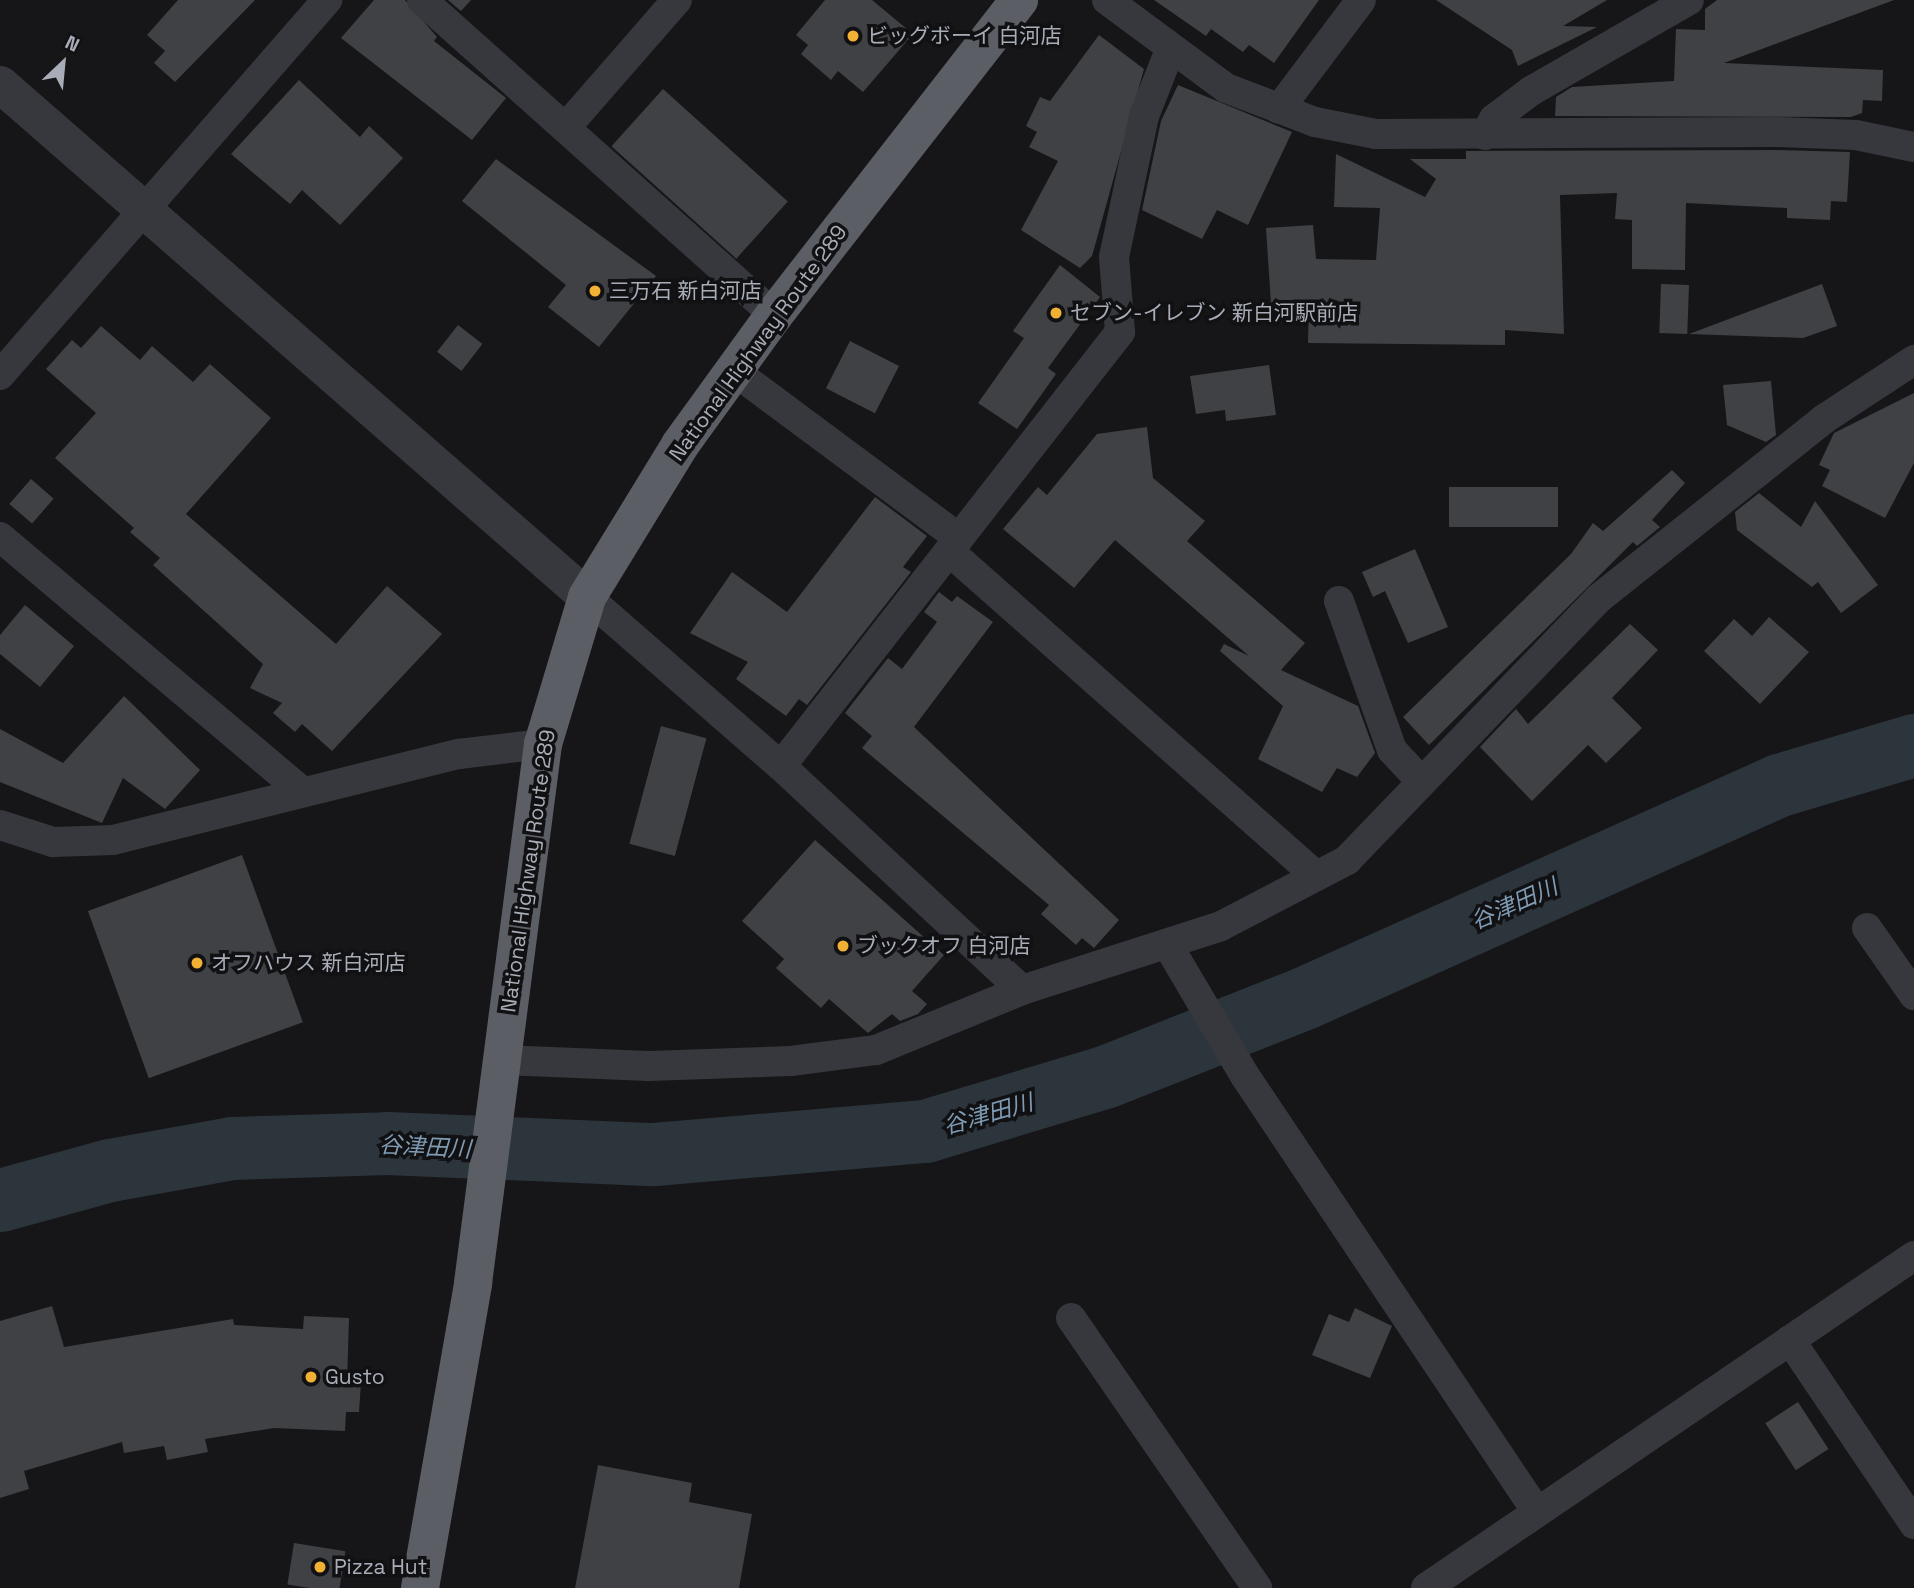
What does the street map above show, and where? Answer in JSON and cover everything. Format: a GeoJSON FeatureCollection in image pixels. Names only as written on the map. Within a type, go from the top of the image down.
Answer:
{"type":"FeatureCollection","features":[{"type":"Feature","properties":{"kind":"highway","name":"National Highway Route 289"},"geometry":{"type":"LineString","coordinates":[[420,1588],[473,1283],[543,744],[587,597],[734,371],[774,315],[1019,0]]}},
{"type":"Feature","properties":{"kind":"street"},"geometry":{"type":"LineString","coordinates":[[0,375],[146,211],[327,0]]}},
{"type":"Feature","properties":{"kind":"street"},"geometry":{"type":"LineString","coordinates":[[422,0],[567,126],[774,315]]}},
{"type":"Feature","properties":{"kind":"street"},"geometry":{"type":"LineString","coordinates":[[567,126],[677,0]]}},
{"type":"Feature","properties":{"kind":"street"},"geometry":{"type":"LineString","coordinates":[[1107,0],[1170,50],[1226,88],[1279,109],[1376,134],[1775,132],[1856,135],[1914,147]]}},
{"type":"Feature","properties":{"kind":"street"},"geometry":{"type":"LineString","coordinates":[[1279,109],[1361,0]]}},
{"type":"Feature","properties":{"kind":"street"},"geometry":{"type":"LineString","coordinates":[[1485,135],[1494,119],[1531,91],[1689,0]]}},
{"type":"Feature","properties":{"kind":"street"},"geometry":{"type":"LineString","coordinates":[[781,766],[1120,332],[1114,257],[1144,116],[1170,50]]}},
{"type":"Feature","properties":{"kind":"street"},"geometry":{"type":"LineString","coordinates":[[0,84],[781,766],[1022,990]]}},
{"type":"Feature","properties":{"kind":"street"},"geometry":{"type":"LineString","coordinates":[[500,1070],[791,1061],[876,1050],[1022,990],[1169,947],[1347,860],[1420,780],[1598,599],[1824,419],[1914,360]]}},
{"type":"Feature","properties":{"kind":"street"},"geometry":{"type":"LineString","coordinates":[[734,371],[954,545],[1315,875]]}},
{"type":"Feature","properties":{"kind":"street"},"geometry":{"type":"LineString","coordinates":[[0,537],[300,790]]}},
{"type":"Feature","properties":{"kind":"street"},"geometry":{"type":"LineString","coordinates":[[1339,601],[1392,750],[1420,780]]}},
{"type":"Feature","properties":{"kind":"street"},"geometry":{"type":"LineString","coordinates":[[0,825],[53,842],[113,839],[175,829],[300,790],[459,754],[543,744]]}},
{"type":"Feature","properties":{"kind":"street"},"geometry":{"type":"LineString","coordinates":[[1867,928],[1914,995]]}},
{"type":"Feature","properties":{"kind":"street"},"geometry":{"type":"LineString","coordinates":[[1169,947],[1188,975],[1245,1076],[1537,1512]]}},
{"type":"Feature","properties":{"kind":"street"},"geometry":{"type":"LineString","coordinates":[[1426,1588],[1914,1256]]}},
{"type":"Feature","properties":{"kind":"street"},"geometry":{"type":"LineString","coordinates":[[1071,1318],[1257,1588]]}},
{"type":"Feature","properties":{"kind":"street"},"geometry":{"type":"LineString","coordinates":[[1790,1340],[1914,1524]]}},
{"type":"Feature","properties":{"kind":"building"},"geometry":{"type":"Polygon","coordinates":[[[178,0],[255,0],[175,82],[154,63],[165,51],[147,35],[178,0]]]}},
{"type":"Feature","properties":{"kind":"building"},"geometry":{"type":"Polygon","coordinates":[[[374,0],[405,0],[437,37],[434,41],[506,98],[472,140],[341,38],[374,0]]]}},
{"type":"Feature","properties":{"kind":"building"},"geometry":{"type":"Polygon","coordinates":[[[448,0],[471,0],[461,11],[448,0]]]}},
{"type":"Feature","properties":{"kind":"building"},"geometry":{"type":"Polygon","coordinates":[[[825,0],[872,0],[913,34],[863,92],[838,71],[831,80],[801,54],[808,45],[796,35],[825,0]]]}},
{"type":"Feature","properties":{"kind":"building"},"geometry":{"type":"Polygon","coordinates":[[[1154,0],[1319,0],[1274,63],[1249,45],[1243,52],[1211,29],[1206,36],[1154,0]]]}},
{"type":"Feature","properties":{"kind":"building"},"geometry":{"type":"Polygon","coordinates":[[[1436,0],[1607,0],[1563,26],[1597,27],[1518,66],[1512,50],[1436,0]]]}},
{"type":"Feature","properties":{"kind":"building"},"geometry":{"type":"Polygon","coordinates":[[[1717,0],[1894,0],[1724,63],[1883,70],[1882,101],[1863,100],[1862,113],[1851,117],[1555,116],[1556,97],[1572,87],[1674,81],[1676,29],[1705,30],[1705,9],[1717,0]]]}},
{"type":"Feature","properties":{"kind":"building"},"geometry":{"type":"Polygon","coordinates":[[[1099,35],[1144,69],[1092,256],[1080,268],[1021,230],[1058,161],[1029,147],[1037,132],[1026,126],[1040,97],[1050,101],[1099,35]]]}},
{"type":"Feature","properties":{"kind":"building"},"geometry":{"type":"Polygon","coordinates":[[[299,80],[360,137],[369,126],[403,158],[340,225],[302,190],[290,204],[231,154],[299,80]]]}},
{"type":"Feature","properties":{"kind":"building"},"geometry":{"type":"Polygon","coordinates":[[[1178,85],[1292,132],[1248,225],[1217,210],[1202,239],[1142,210],[1161,121],[1178,85]]]}},
{"type":"Feature","properties":{"kind":"building"},"geometry":{"type":"Polygon","coordinates":[[[663,89],[788,201],[736,259],[611,146],[663,89]]]}},
{"type":"Feature","properties":{"kind":"building"},"geometry":{"type":"Polygon","coordinates":[[[1466,151],[1850,152],[1847,202],[1831,201],[1830,220],[1787,218],[1787,208],[1686,203],[1685,270],[1632,269],[1632,220],[1615,219],[1617,193],[1560,195],[1564,334],[1505,330],[1505,345],[1308,343],[1309,302],[1271,304],[1266,228],[1313,225],[1316,259],[1376,260],[1380,208],[1334,207],[1336,154],[1425,197],[1436,179],[1410,159],[1466,159],[1466,151]]]}},
{"type":"Feature","properties":{"kind":"building"},"geometry":{"type":"Polygon","coordinates":[[[496,159],[656,276],[599,347],[548,307],[566,285],[462,201],[496,159]]]}},
{"type":"Feature","properties":{"kind":"building"},"geometry":{"type":"Polygon","coordinates":[[[1060,265],[1100,297],[1048,368],[1056,374],[1017,429],[978,403],[1024,338],[1013,331],[1060,265]]]}},
{"type":"Feature","properties":{"kind":"building"},"geometry":{"type":"Polygon","coordinates":[[[1661,284],[1689,285],[1687,334],[1659,333],[1661,284]]]}},
{"type":"Feature","properties":{"kind":"building"},"geometry":{"type":"Polygon","coordinates":[[[1822,284],[1837,326],[1803,338],[1689,334],[1822,284]]]}},
{"type":"Feature","properties":{"kind":"building"},"geometry":{"type":"Polygon","coordinates":[[[458,325],[482,344],[461,371],[437,352],[458,325]]]}},
{"type":"Feature","properties":{"kind":"building"},"geometry":{"type":"Polygon","coordinates":[[[101,326],[140,360],[152,346],[193,382],[210,364],[271,418],[186,514],[336,644],[387,586],[442,634],[332,751],[302,724],[295,732],[273,713],[282,703],[250,688],[263,664],[153,565],[160,558],[130,532],[134,528],[55,458],[96,413],[46,369],[72,340],[81,348],[101,326]]]}},
{"type":"Feature","properties":{"kind":"building"},"geometry":{"type":"Polygon","coordinates":[[[850,341],[899,366],[875,413],[826,388],[850,341]]]}},
{"type":"Feature","properties":{"kind":"building"},"geometry":{"type":"Polygon","coordinates":[[[1269,365],[1276,415],[1226,421],[1225,410],[1196,414],[1190,376],[1269,365]]]}},
{"type":"Feature","properties":{"kind":"building"},"geometry":{"type":"Polygon","coordinates":[[[1771,381],[1776,435],[1766,442],[1727,425],[1723,385],[1771,381]]]}},
{"type":"Feature","properties":{"kind":"building"},"geometry":{"type":"Polygon","coordinates":[[[1914,393],[1914,463],[1885,518],[1822,486],[1830,470],[1819,465],[1834,433],[1914,393]]]}},
{"type":"Feature","properties":{"kind":"building"},"geometry":{"type":"Polygon","coordinates":[[[1147,427],[1153,478],[1205,521],[1187,541],[1305,643],[1281,670],[1358,706],[1375,753],[1357,777],[1337,768],[1322,792],[1258,759],[1283,706],[1220,651],[1224,644],[1249,656],[1115,540],[1074,588],[1003,529],[1038,487],[1047,495],[1097,434],[1147,427]]]}},
{"type":"Feature","properties":{"kind":"building"},"geometry":{"type":"Polygon","coordinates":[[[1672,470],[1685,483],[1652,520],[1660,527],[1637,546],[1633,542],[1429,745],[1403,717],[1571,554],[1593,523],[1603,531],[1672,470]]]}},
{"type":"Feature","properties":{"kind":"building"},"geometry":{"type":"Polygon","coordinates":[[[31,479],[54,499],[32,524],[9,504],[31,479]]]}},
{"type":"Feature","properties":{"kind":"building"},"geometry":{"type":"Polygon","coordinates":[[[1449,487],[1558,487],[1558,527],[1449,527],[1449,487]]]}},
{"type":"Feature","properties":{"kind":"building"},"geometry":{"type":"Polygon","coordinates":[[[1759,493],[1801,527],[1815,501],[1878,585],[1841,613],[1818,582],[1812,587],[1737,530],[1735,512],[1759,493]]]}},
{"type":"Feature","properties":{"kind":"building"},"geometry":{"type":"Polygon","coordinates":[[[875,497],[927,536],[903,567],[911,572],[807,705],[799,699],[786,716],[736,679],[748,662],[690,633],[732,572],[787,612],[875,497]]]}},
{"type":"Feature","properties":{"kind":"building"},"geometry":{"type":"Polygon","coordinates":[[[1415,549],[1448,627],[1408,643],[1385,591],[1373,597],[1362,572],[1415,549]]]}},
{"type":"Feature","properties":{"kind":"building"},"geometry":{"type":"Polygon","coordinates":[[[939,592],[952,602],[957,596],[993,622],[914,727],[1119,920],[1094,948],[1082,938],[1076,945],[1041,914],[1049,905],[862,748],[872,736],[845,713],[888,658],[902,669],[937,622],[924,612],[939,592]]]}},
{"type":"Feature","properties":{"kind":"building"},"geometry":{"type":"Polygon","coordinates":[[[25,605],[74,646],[40,687],[0,654],[0,635],[25,605]]]}},
{"type":"Feature","properties":{"kind":"building"},"geometry":{"type":"Polygon","coordinates":[[[1769,617],[1809,652],[1760,704],[1704,651],[1734,619],[1752,636],[1769,617]]]}},
{"type":"Feature","properties":{"kind":"building"},"geometry":{"type":"Polygon","coordinates":[[[1630,624],[1658,650],[1612,698],[1642,728],[1606,763],[1588,745],[1532,801],[1480,747],[1516,709],[1528,724],[1630,624]]]}},
{"type":"Feature","properties":{"kind":"building"},"geometry":{"type":"Polygon","coordinates":[[[124,696],[200,770],[165,809],[123,778],[102,823],[0,782],[0,729],[63,763],[124,696]]]}},
{"type":"Feature","properties":{"kind":"building"},"geometry":{"type":"Polygon","coordinates":[[[661,726],[706,738],[675,856],[629,844],[661,726]]]}},
{"type":"Feature","properties":{"kind":"building"},"geometry":{"type":"Polygon","coordinates":[[[815,840],[944,955],[912,991],[927,1004],[918,1014],[900,1021],[892,1014],[868,1033],[829,999],[821,1008],[776,968],[784,959],[742,921],[815,840]]]}},
{"type":"Feature","properties":{"kind":"building"},"geometry":{"type":"Polygon","coordinates":[[[242,855],[303,1022],[149,1078],[88,911],[242,855]]]}},
{"type":"Feature","properties":{"kind":"building"},"geometry":{"type":"Polygon","coordinates":[[[52,1306],[64,1347],[233,1319],[234,1325],[303,1329],[304,1316],[349,1318],[347,1382],[361,1382],[359,1412],[346,1412],[345,1431],[274,1428],[205,1439],[208,1452],[167,1460],[164,1446],[124,1453],[122,1442],[24,1471],[29,1489],[0,1498],[0,1321],[52,1306]]]}},
{"type":"Feature","properties":{"kind":"building"},"geometry":{"type":"Polygon","coordinates":[[[1355,1308],[1392,1326],[1370,1378],[1312,1355],[1329,1314],[1349,1322],[1355,1308]]]}},
{"type":"Feature","properties":{"kind":"building"},"geometry":{"type":"Polygon","coordinates":[[[1798,1402],[1828,1449],[1796,1470],[1765,1423],[1798,1402]]]}},
{"type":"Feature","properties":{"kind":"building"},"geometry":{"type":"Polygon","coordinates":[[[598,1465],[692,1483],[689,1502],[752,1514],[739,1588],[575,1588],[598,1465]]]}},
{"type":"Feature","properties":{"kind":"building"},"geometry":{"type":"Polygon","coordinates":[[[294,1543],[345,1551],[340,1588],[287,1584],[294,1543]]]}},
{"type":"Feature","properties":{"kind":"waterway","name":"谷津田川"},"geometry":{"type":"LineString","coordinates":[[0,1200],[110,1170],[232,1148],[387,1143],[654,1154],[925,1131],[1107,1076],[1304,998],[1779,785],[1914,745]]}},
{"type":"Feature","properties":{"kind":"place","name":"ビッグボーイ 白河店"},"geometry":{"type":"Point","coordinates":[853,36]}},
{"type":"Feature","properties":{"kind":"place","name":"三万石 新白河店"},"geometry":{"type":"Point","coordinates":[595,291]}},
{"type":"Feature","properties":{"kind":"place","name":"セブン‐イレブン 新白河駅前店"},"geometry":{"type":"Point","coordinates":[1056,313]}},
{"type":"Feature","properties":{"kind":"place","name":"ブックオフ 白河店"},"geometry":{"type":"Point","coordinates":[843,946]}},
{"type":"Feature","properties":{"kind":"place","name":"オフハウス 新白河店"},"geometry":{"type":"Point","coordinates":[197,963]}},
{"type":"Feature","properties":{"kind":"place","name":"Gusto"},"geometry":{"type":"Point","coordinates":[311,1377]}},
{"type":"Feature","properties":{"kind":"place","name":"Pizza Hut"},"geometry":{"type":"Point","coordinates":[320,1567]}}]}
